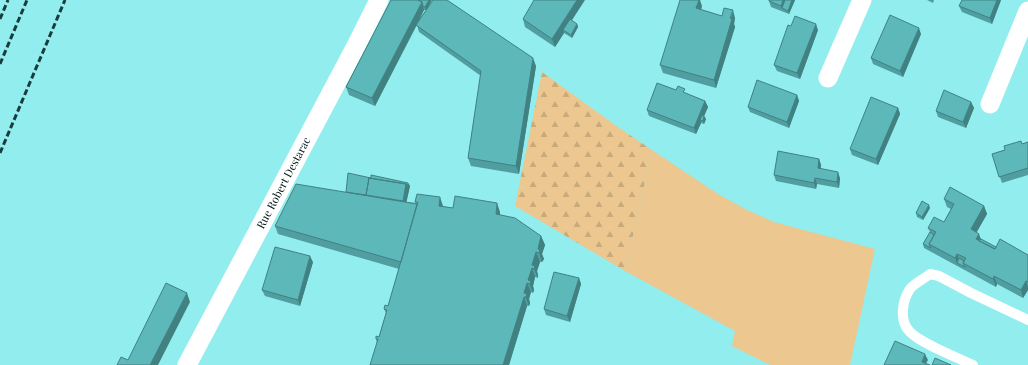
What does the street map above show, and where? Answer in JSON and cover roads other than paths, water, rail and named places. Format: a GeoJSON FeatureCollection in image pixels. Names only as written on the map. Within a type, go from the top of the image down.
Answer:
{"type":"FeatureCollection","features":[{"type":"Feature","properties":{"kind":"street","name":"Rue Robert Destarac"},"geometry":{"type":"LineString","coordinates":[[187,365],[353,53],[379,0]]}},
{"type":"Feature","properties":{"kind":"street"},"geometry":{"type":"LineString","coordinates":[[828,78],[862,0]]}},
{"type":"Feature","properties":{"kind":"street"},"geometry":{"type":"LineString","coordinates":[[990,104],[1028,11]]}},
{"type":"Feature","properties":{"kind":"lane"},"geometry":{"type":"LineString","coordinates":[[973,365],[923,341],[910,332],[903,317],[905,302],[911,288],[930,274],[939,276],[1028,320]]}},
{"type":"Feature","properties":{"kind":"railway"},"geometry":{"type":"LineString","coordinates":[[0,19],[8,0]]}},
{"type":"Feature","properties":{"kind":"railway"},"geometry":{"type":"LineString","coordinates":[[0,64],[27,0]]}},
{"type":"Feature","properties":{"kind":"railway"},"geometry":{"type":"LineString","coordinates":[[0,153],[65,0]]}}]}
